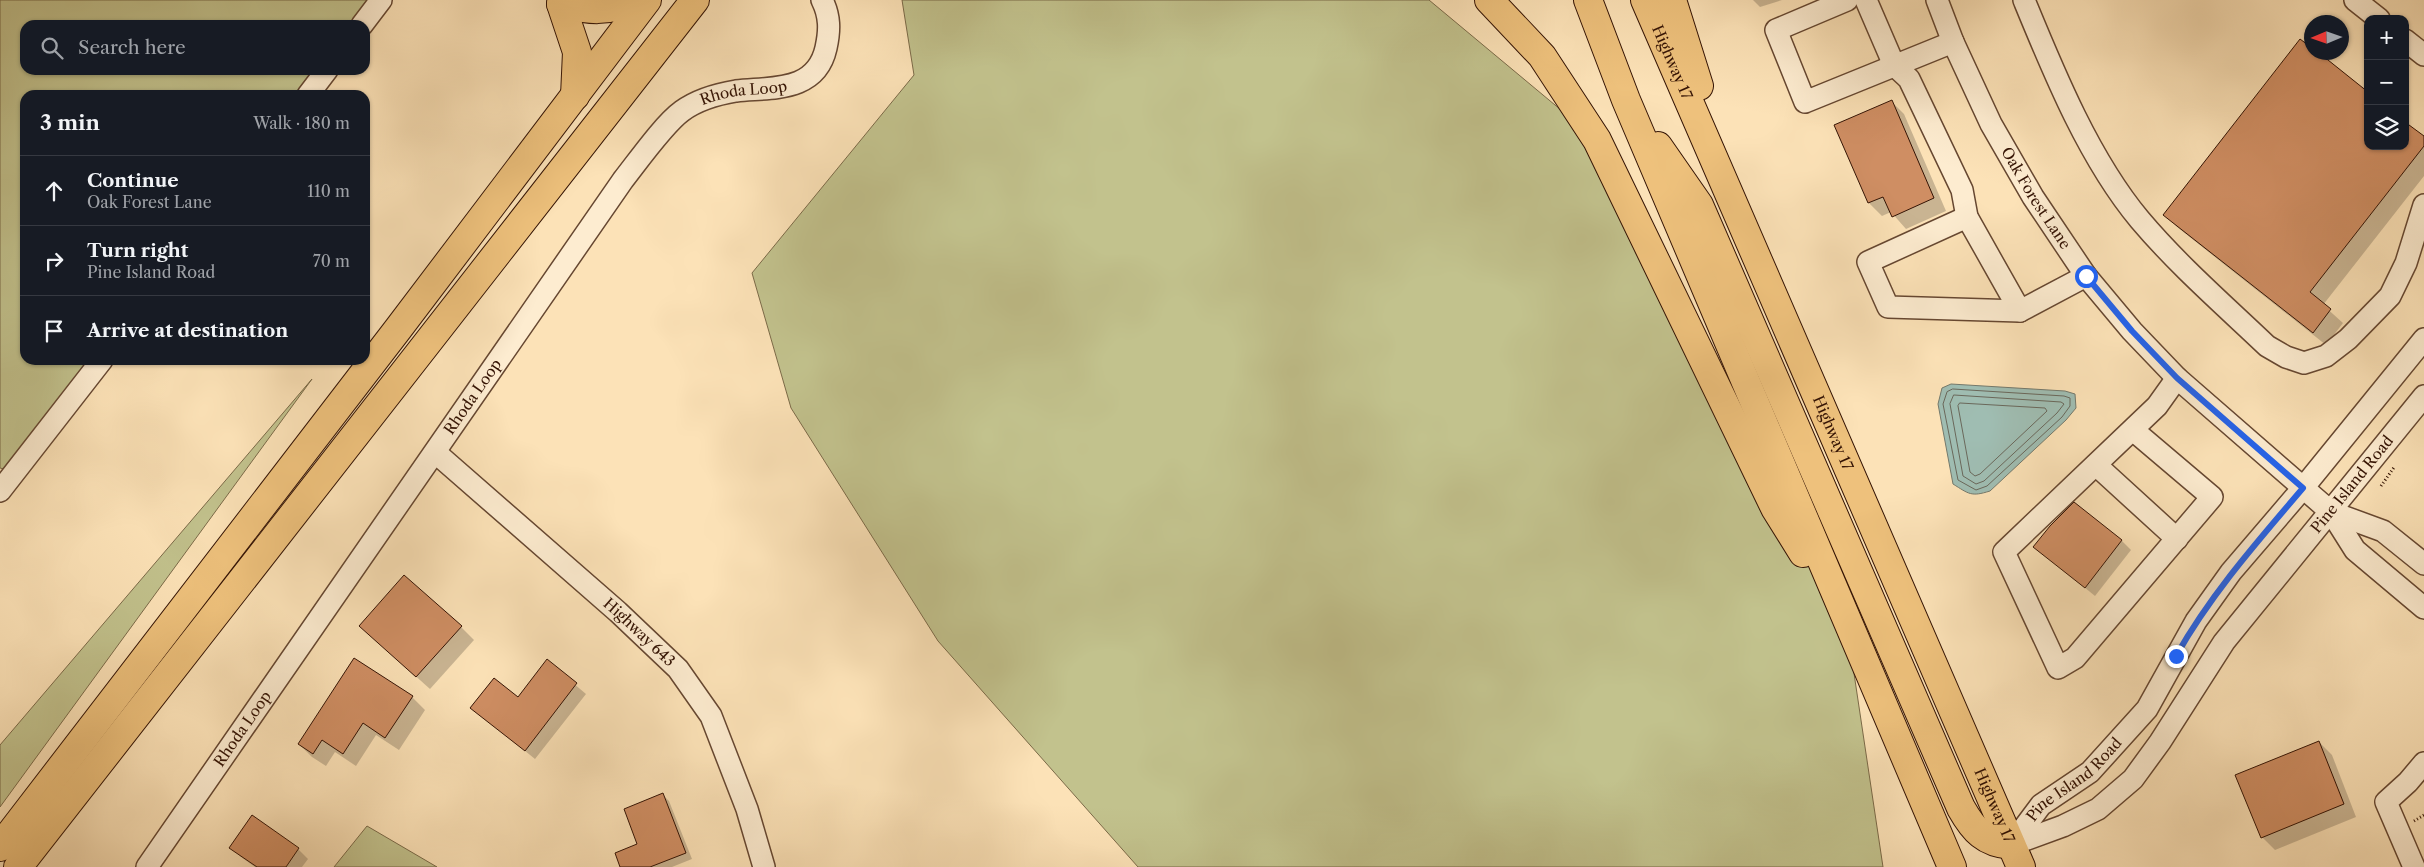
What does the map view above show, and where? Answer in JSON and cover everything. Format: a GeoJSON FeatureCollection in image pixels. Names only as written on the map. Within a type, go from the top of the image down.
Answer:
{"type":"FeatureCollection","features":[{"type":"Feature","properties":{"kind":"highway"},"geometry":{"type":"LineString","coordinates":[[559,2],[590,10],[620,7],[634,0]]}},
{"type":"Feature","properties":{"kind":"highway"},"geometry":{"type":"LineString","coordinates":[[0,847],[223,559],[647,0]]}},
{"type":"Feature","properties":{"kind":"highway"},"geometry":{"type":"LineString","coordinates":[[18,867],[696,0]]}},
{"type":"Feature","properties":{"kind":"highway"},"geometry":{"type":"LineString","coordinates":[[1489,0],[1542,56],[1597,140],[1775,508],[1846,620]]}},
{"type":"Feature","properties":{"kind":"highway"},"geometry":{"type":"LineString","coordinates":[[1588,0],[1626,100],[1951,866]]}},
{"type":"Feature","properties":{"kind":"highway","name":"Highway 17"},"geometry":{"type":"LineString","coordinates":[[1645,0],[1742,224],[2011,860]]}},
{"type":"Feature","properties":{"kind":"highway"},"geometry":{"type":"LineString","coordinates":[[1672,0],[1742,224]]}},
{"type":"Feature","properties":{"kind":"highway"},"geometry":{"type":"LineString","coordinates":[[559,2],[577,52],[575,96]]}},
{"type":"Feature","properties":{"kind":"highway"},"geometry":{"type":"LineString","coordinates":[[1626,100],[1699,205],[1961,808],[1971,826],[1979,835],[1998,844],[2011,860]]}},
{"type":"Feature","properties":{"kind":"street"},"geometry":{"type":"LineString","coordinates":[[366,20],[381,0]]}},
{"type":"Feature","properties":{"kind":"street","name":"Rhoda Loop"},"geometry":{"type":"LineString","coordinates":[[148,867],[623,180],[682,111],[709,97],[734,91],[791,86],[812,74],[825,54],[830,31],[827,10],[822,0]]}},
{"type":"Feature","properties":{"kind":"street"},"geometry":{"type":"LineString","coordinates":[[1847,0],[1776,30],[1805,102],[1953,42]]}},
{"type":"Feature","properties":{"kind":"street"},"geometry":{"type":"LineString","coordinates":[[1866,0],[1894,66],[1909,79],[1962,190],[1967,217],[2020,311]]}},
{"type":"Feature","properties":{"kind":"street","name":"Oak Forest Lane"},"geometry":{"type":"LineString","coordinates":[[1937,0],[1953,42],[1991,124],[2033,197],[2086,276],[2132,331],[2177,378],[2331,512],[2355,550],[2424,608]]}},
{"type":"Feature","properties":{"kind":"street"},"geometry":{"type":"LineString","coordinates":[[2024,0],[2070,106],[2114,184],[2140,220],[2266,346],[2286,357],[2304,363],[2326,356],[2348,339],[2390,296],[2406,263],[2424,205]]}},
{"type":"Feature","properties":{"kind":"street"},"geometry":{"type":"LineString","coordinates":[[2355,0],[2375,15]]}},
{"type":"Feature","properties":{"kind":"street"},"geometry":{"type":"LineString","coordinates":[[312,90],[323,75]]}},
{"type":"Feature","properties":{"kind":"street"},"geometry":{"type":"LineString","coordinates":[[1967,217],[1868,262],[1888,308],[2020,311],[2086,276]]}},
{"type":"Feature","properties":{"kind":"street","name":"Pine Island Road"},"geometry":{"type":"LineString","coordinates":[[2011,860],[2041,805],[2090,772],[2147,709],[2196,621],[2231,572],[2303,488],[2424,339]]}},
{"type":"Feature","properties":{"kind":"street"},"geometry":{"type":"LineString","coordinates":[[0,491],[98,365]]}},
{"type":"Feature","properties":{"kind":"street"},"geometry":{"type":"LineString","coordinates":[[2132,430],[2212,497],[2076,658],[2058,668],[2004,552],[2157,406],[2177,378]]}},
{"type":"Feature","properties":{"kind":"street","name":"Pine Island Road"},"geometry":{"type":"LineString","coordinates":[[2011,860],[2063,826],[2098,809],[2133,779],[2160,742],[2224,642],[2424,396]]}},
{"type":"Feature","properties":{"kind":"street","name":"Highway 643"},"geometry":{"type":"LineString","coordinates":[[436,453],[618,612],[678,669],[711,716],[747,809],[764,867]]}},
{"type":"Feature","properties":{"kind":"street"},"geometry":{"type":"LineString","coordinates":[[2096,465],[2177,540]]}},
{"type":"Feature","properties":{"kind":"street","name":"Oak Forest Lane"},"geometry":{"type":"LineString","coordinates":[[2331,512],[2382,531],[2424,564]]}},
{"type":"Feature","properties":{"kind":"street"},"geometry":{"type":"LineString","coordinates":[[2414,867],[2386,802],[2408,782],[2424,763]]}},
{"type":"Feature","properties":{"kind":"green space"},"geometry":{"type":"Polygon","coordinates":[[[0,0],[381,0],[366,20],[20,20],[20,75],[323,75],[312,90],[20,90],[20,365],[98,365],[15,472],[0,468],[0,0]]]}},
{"type":"Feature","properties":{"kind":"green space"},"geometry":{"type":"Polygon","coordinates":[[[902,0],[1429,0],[1597,140],[1846,620],[1883,867],[1138,867],[938,641],[791,408],[752,273],[914,75],[902,0]]]}},
{"type":"Feature","properties":{"kind":"green space"},"geometry":{"type":"Polygon","coordinates":[[[312,379],[0,807],[0,745],[312,379]]]}},
{"type":"Feature","properties":{"kind":"green space"},"geometry":{"type":"Polygon","coordinates":[[[367,826],[437,867],[334,867],[367,826]]]}},
{"type":"Feature","properties":{"kind":"water"},"geometry":{"type":"Polygon","coordinates":[[[1951,384],[2065,391],[2075,394],[2076,408],[2066,420],[1990,491],[1974,494],[1953,484],[1938,404],[1942,388],[1951,384]]]}},
{"type":"Feature","properties":{"kind":"building"},"geometry":{"type":"Polygon","coordinates":[[[2300,39],[2304,42],[2304,60],[2328,60],[2364,89],[2364,150],[2409,150],[2409,125],[2424,136],[2424,146],[2310,292],[2331,309],[2313,333],[2163,215],[2300,39]]]}},
{"type":"Feature","properties":{"kind":"building"},"geometry":{"type":"Polygon","coordinates":[[[1892,100],[1934,198],[1892,217],[1883,197],[1868,203],[1834,125],[1892,100]]]}},
{"type":"Feature","properties":{"kind":"building"},"geometry":{"type":"Polygon","coordinates":[[[2074,502],[2122,540],[2085,588],[2033,547],[2050,526],[2074,502]]]}},
{"type":"Feature","properties":{"kind":"building"},"geometry":{"type":"Polygon","coordinates":[[[404,575],[462,626],[416,677],[359,626],[404,575]]]}},
{"type":"Feature","properties":{"kind":"building"},"geometry":{"type":"Polygon","coordinates":[[[354,658],[413,696],[385,738],[363,723],[343,754],[322,740],[313,754],[298,744],[354,658]]]}},
{"type":"Feature","properties":{"kind":"building"},"geometry":{"type":"Polygon","coordinates":[[[547,659],[577,683],[525,751],[470,708],[494,678],[518,697],[547,659]]]}},
{"type":"Feature","properties":{"kind":"building"},"geometry":{"type":"Polygon","coordinates":[[[2319,741],[2344,804],[2261,838],[2235,775],[2319,741]]]}},
{"type":"Feature","properties":{"kind":"building"},"geometry":{"type":"Polygon","coordinates":[[[663,793],[686,853],[650,867],[620,867],[615,853],[637,844],[624,809],[663,793]]]}},
{"type":"Feature","properties":{"kind":"building"},"geometry":{"type":"Polygon","coordinates":[[[252,815],[299,848],[286,867],[257,867],[229,848],[252,815]]]}},
{"type":"Feature","properties":{"kind":"route"},"geometry":{"type":"LineString","coordinates":[[2086,276],[2132,331],[2177,378],[2303,488],[2231,572],[2196,621],[2176,656]]}}]}
